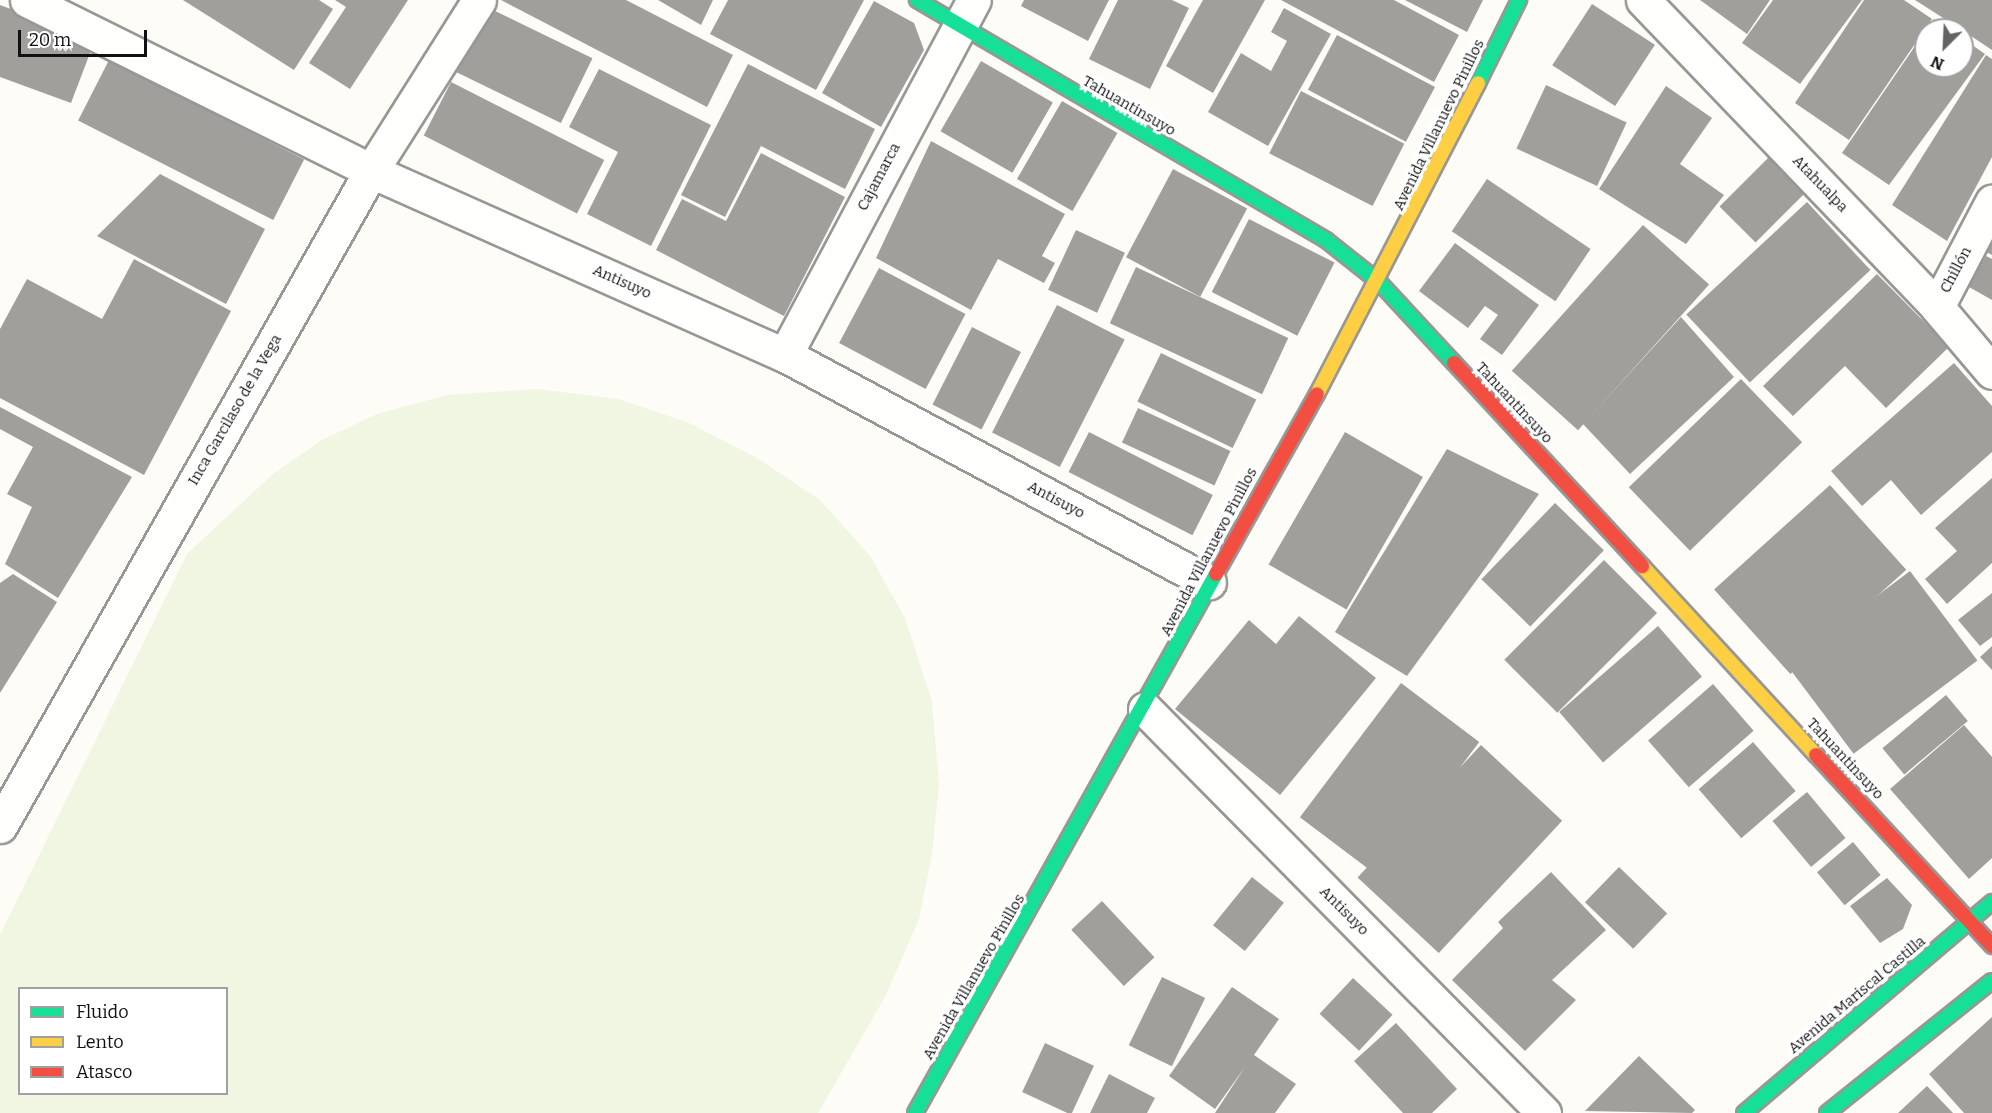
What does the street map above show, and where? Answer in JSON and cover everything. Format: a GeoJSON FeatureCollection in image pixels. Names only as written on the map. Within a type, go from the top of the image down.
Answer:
{"type":"FeatureCollection","features":[{"type":"Feature","properties":{"kind":"street","name":"Antisuyo"},"geometry":{"type":"LineString","coordinates":[[27,0],[371,171],[785,355],[1209,582]]}},
{"type":"Feature","properties":{"kind":"street","name":"Inca Garcilaso de la Vega"},"geometry":{"type":"LineString","coordinates":[[0,826],[9,787],[371,171],[479,0]]}},
{"type":"Feature","properties":{"kind":"street","name":"Tahuantinsuyo"},"geometry":{"type":"LineString","coordinates":[[917,0],[966,13],[1326,240],[1379,282],[1971,919],[1992,946]]}},
{"type":"Feature","properties":{"kind":"street","name":"Avenida Villanuevo Pinillos"},"geometry":{"type":"LineString","coordinates":[[915,1113],[1145,709],[1209,582],[1379,282],[1519,0]]}},
{"type":"Feature","properties":{"kind":"street","name":"Atahualpa"},"geometry":{"type":"LineString","coordinates":[[1643,0],[1937,307],[1992,372]]}},
{"type":"Feature","properties":{"kind":"street","name":"Cajamarca"},"geometry":{"type":"LineString","coordinates":[[785,355],[966,13]]}},
{"type":"Feature","properties":{"kind":"street","name":"Chillón"},"geometry":{"type":"LineString","coordinates":[[1937,307],[1992,202]]}},
{"type":"Feature","properties":{"kind":"street","name":"Antisuyo"},"geometry":{"type":"LineString","coordinates":[[1145,709],[1544,1113]]}},
{"type":"Feature","properties":{"kind":"street","name":"Avenida Mariscal Castilla"},"geometry":{"type":"LineString","coordinates":[[1744,1113],[1992,902]]}},
{"type":"Feature","properties":{"kind":"street"},"geometry":{"type":"LineString","coordinates":[[1827,1113],[1992,981]]}},
{"type":"Feature","properties":{"kind":"green space"},"geometry":{"type":"Polygon","coordinates":[[[537,389],[618,399],[689,423],[757,458],[820,500],[870,556],[905,618],[932,702],[939,784],[932,854],[919,919],[886,995],[818,1113],[0,1113],[0,935],[187,554],[273,474],[322,440],[377,414],[447,395],[537,389]]]}},
{"type":"Feature","properties":{"kind":"building"},"geometry":{"type":"Polygon","coordinates":[[[183,0],[319,0],[333,9],[294,70],[183,0]]]}},
{"type":"Feature","properties":{"kind":"building"},"geometry":{"type":"Polygon","coordinates":[[[335,0],[408,0],[350,89],[309,63],[346,7],[335,0]]]}},
{"type":"Feature","properties":{"kind":"building"},"geometry":{"type":"Polygon","coordinates":[[[501,0],[626,0],[733,55],[707,107],[501,0]]]}},
{"type":"Feature","properties":{"kind":"building"},"geometry":{"type":"Polygon","coordinates":[[[658,0],[713,0],[701,25],[658,0]]]}},
{"type":"Feature","properties":{"kind":"building"},"geometry":{"type":"Polygon","coordinates":[[[728,0],[864,0],[816,90],[710,34],[728,0]]]}},
{"type":"Feature","properties":{"kind":"building"},"geometry":{"type":"Polygon","coordinates":[[[1024,0],[1109,0],[1088,41],[1021,6],[1024,0]]]}},
{"type":"Feature","properties":{"kind":"building"},"geometry":{"type":"Polygon","coordinates":[[[1118,0],[1172,0],[1189,8],[1150,89],[1089,59],[1118,0]]]}},
{"type":"Feature","properties":{"kind":"building"},"geometry":{"type":"Polygon","coordinates":[[[1203,0],[1265,0],[1213,93],[1166,66],[1203,0]]]}},
{"type":"Feature","properties":{"kind":"building"},"geometry":{"type":"Polygon","coordinates":[[[1281,0],[1394,0],[1459,35],[1434,82],[1281,0]]]}},
{"type":"Feature","properties":{"kind":"building"},"geometry":{"type":"Polygon","coordinates":[[[1405,0],[1483,0],[1467,32],[1405,0]]]}},
{"type":"Feature","properties":{"kind":"building"},"geometry":{"type":"Polygon","coordinates":[[[1700,0],[1770,0],[1747,34],[1700,0]]]}},
{"type":"Feature","properties":{"kind":"building"},"geometry":{"type":"Polygon","coordinates":[[[1773,0],[1862,0],[1800,84],[1742,43],[1773,0]]]}},
{"type":"Feature","properties":{"kind":"building"},"geometry":{"type":"Polygon","coordinates":[[[1864,0],[1904,0],[1931,18],[1914,18],[1914,45],[1849,140],[1795,103],[1864,0]]]}},
{"type":"Feature","properties":{"kind":"building"},"geometry":{"type":"Polygon","coordinates":[[[1915,0],[1992,0],[1992,50],[1974,38],[1974,18],[1943,18],[1915,0]]]}},
{"type":"Feature","properties":{"kind":"building"},"geometry":{"type":"Polygon","coordinates":[[[874,1],[914,23],[924,50],[881,127],[822,93],[874,1]]]}},
{"type":"Feature","properties":{"kind":"building"},"geometry":{"type":"Polygon","coordinates":[[[481,4],[592,58],[561,123],[449,69],[481,4]]]}},
{"type":"Feature","properties":{"kind":"building"},"geometry":{"type":"Polygon","coordinates":[[[1592,4],[1655,45],[1615,106],[1552,65],[1592,4]]]}},
{"type":"Feature","properties":{"kind":"building"},"geometry":{"type":"Polygon","coordinates":[[[0,5],[95,40],[71,103],[0,77],[0,5]]]}},
{"type":"Feature","properties":{"kind":"building"},"geometry":{"type":"Polygon","coordinates":[[[1284,8],[1331,34],[1268,146],[1208,112],[1241,53],[1271,71],[1287,41],[1271,32],[1284,8]]]}},
{"type":"Feature","properties":{"kind":"building"},"geometry":{"type":"Polygon","coordinates":[[[1337,35],[1435,87],[1406,142],[1308,90],[1337,35]]]}},
{"type":"Feature","properties":{"kind":"building"},"geometry":{"type":"Polygon","coordinates":[[[1974,46],[1985,54],[1974,69],[1974,46]]]}},
{"type":"Feature","properties":{"kind":"building"},"geometry":{"type":"Polygon","coordinates":[[[1914,48],[1914,78],[1967,78],[1889,185],[1842,153],[1914,48]]]}},
{"type":"Feature","properties":{"kind":"building"},"geometry":{"type":"Polygon","coordinates":[[[1986,55],[1992,59],[1992,157],[1947,241],[1892,205],[1972,78],[1974,78],[1986,55]]]}},
{"type":"Feature","properties":{"kind":"building"},"geometry":{"type":"Polygon","coordinates":[[[109,60],[304,159],[273,220],[78,121],[109,60]]]}},
{"type":"Feature","properties":{"kind":"building"},"geometry":{"type":"Polygon","coordinates":[[[981,61],[1053,102],[1012,173],[940,131],[981,61]]]}},
{"type":"Feature","properties":{"kind":"building"},"geometry":{"type":"Polygon","coordinates":[[[748,64],[875,129],[845,189],[761,146],[725,217],[681,195],[748,64]]]}},
{"type":"Feature","properties":{"kind":"building"},"geometry":{"type":"Polygon","coordinates":[[[599,69],[711,125],[651,246],[587,214],[618,152],[569,127],[599,69]]]}},
{"type":"Feature","properties":{"kind":"building"},"geometry":{"type":"Polygon","coordinates":[[[451,82],[604,160],[577,214],[424,135],[451,82]]]}},
{"type":"Feature","properties":{"kind":"building"},"geometry":{"type":"Polygon","coordinates":[[[1546,85],[1627,123],[1597,186],[1516,148],[1546,85]]]}},
{"type":"Feature","properties":{"kind":"building"},"geometry":{"type":"Polygon","coordinates":[[[1666,86],[1712,118],[1680,164],[1724,195],[1686,244],[1599,189],[1666,86]]]}},
{"type":"Feature","properties":{"kind":"building"},"geometry":{"type":"Polygon","coordinates":[[[1301,91],[1404,144],[1373,206],[1269,153],[1301,91]]]}},
{"type":"Feature","properties":{"kind":"building"},"geometry":{"type":"Polygon","coordinates":[[[1062,101],[1117,133],[1072,211],[1017,179],[1062,101]]]}},
{"type":"Feature","properties":{"kind":"building"},"geometry":{"type":"Polygon","coordinates":[[[931,141],[1065,214],[1042,256],[1055,263],[1044,283],[998,259],[971,310],[876,258],[931,141]]]}},
{"type":"Feature","properties":{"kind":"building"},"geometry":{"type":"Polygon","coordinates":[[[761,153],[845,197],[784,316],[656,250],[682,199],[726,221],[761,153]]]}},
{"type":"Feature","properties":{"kind":"building"},"geometry":{"type":"Polygon","coordinates":[[[1769,157],[1805,193],[1756,243],[1720,206],[1769,157]]]}},
{"type":"Feature","properties":{"kind":"building"},"geometry":{"type":"Polygon","coordinates":[[[1173,169],[1247,208],[1200,297],[1126,257],[1173,169]]]}},
{"type":"Feature","properties":{"kind":"building"},"geometry":{"type":"Polygon","coordinates":[[[160,174],[265,229],[226,304],[97,236],[160,174]]]}},
{"type":"Feature","properties":{"kind":"building"},"geometry":{"type":"Polygon","coordinates":[[[1487,179],[1591,249],[1555,301],[1452,231],[1487,179]]]}},
{"type":"Feature","properties":{"kind":"building"},"geometry":{"type":"Polygon","coordinates":[[[1807,202],[1870,270],[1750,383],[1686,315],[1807,202]]]}},
{"type":"Feature","properties":{"kind":"building"},"geometry":{"type":"Polygon","coordinates":[[[1249,219],[1335,263],[1297,336],[1212,292],[1249,219]]]}},
{"type":"Feature","properties":{"kind":"building"},"geometry":{"type":"Polygon","coordinates":[[[1643,225],[1709,285],[1578,430],[1512,371],[1643,225]]]}},
{"type":"Feature","properties":{"kind":"building"},"geometry":{"type":"Polygon","coordinates":[[[1076,230],[1125,253],[1097,313],[1048,290],[1076,230]]]}},
{"type":"Feature","properties":{"kind":"building"},"geometry":{"type":"Polygon","coordinates":[[[1992,237],[1992,255],[1985,251],[1992,237]]]}},
{"type":"Feature","properties":{"kind":"building"},"geometry":{"type":"Polygon","coordinates":[[[1455,243],[1539,305],[1502,355],[1480,339],[1498,315],[1485,306],[1468,328],[1419,291],[1455,243]]]}},
{"type":"Feature","properties":{"kind":"building"},"geometry":{"type":"Polygon","coordinates":[[[1986,256],[1992,259],[1992,300],[1969,287],[1986,256]]]}},
{"type":"Feature","properties":{"kind":"building"},"geometry":{"type":"Polygon","coordinates":[[[134,259],[231,311],[144,475],[0,398],[0,329],[27,279],[102,319],[134,259]]]}},
{"type":"Feature","properties":{"kind":"building"},"geometry":{"type":"Polygon","coordinates":[[[1136,267],[1288,338],[1262,394],[1110,323],[1136,267]]]}},
{"type":"Feature","properties":{"kind":"building"},"geometry":{"type":"Polygon","coordinates":[[[879,268],[966,314],[926,389],[839,343],[879,268]]]}},
{"type":"Feature","properties":{"kind":"building"},"geometry":{"type":"Polygon","coordinates":[[[1877,274],[1949,347],[1886,408],[1845,366],[1793,416],[1763,386],[1877,274]]]}},
{"type":"Feature","properties":{"kind":"building"},"geometry":{"type":"Polygon","coordinates":[[[1057,305],[1125,340],[1060,467],[992,432],[1057,305]]]}},
{"type":"Feature","properties":{"kind":"building"},"geometry":{"type":"Polygon","coordinates":[[[1681,317],[1734,377],[1630,474],[1583,424],[1681,317]]]}},
{"type":"Feature","properties":{"kind":"building"},"geometry":{"type":"Polygon","coordinates":[[[972,327],[1021,352],[982,429],[933,405],[972,327]]]}},
{"type":"Feature","properties":{"kind":"building"},"geometry":{"type":"Polygon","coordinates":[[[1161,353],[1256,399],[1233,448],[1137,402],[1161,353]]]}},
{"type":"Feature","properties":{"kind":"building"},"geometry":{"type":"Polygon","coordinates":[[[1954,363],[1992,406],[1992,452],[1921,515],[1891,480],[1862,506],[1831,471],[1954,363]]]}},
{"type":"Feature","properties":{"kind":"building"},"geometry":{"type":"Polygon","coordinates":[[[1741,379],[1802,442],[1690,551],[1629,487],[1741,379]]]}},
{"type":"Feature","properties":{"kind":"building"},"geometry":{"type":"Polygon","coordinates":[[[0,407],[132,477],[58,598],[5,564],[32,507],[7,494],[33,447],[0,429],[0,407]]]}},
{"type":"Feature","properties":{"kind":"building"},"geometry":{"type":"Polygon","coordinates":[[[1138,408],[1230,451],[1214,486],[1122,442],[1138,408]]]}},
{"type":"Feature","properties":{"kind":"building"},"geometry":{"type":"Polygon","coordinates":[[[1089,432],[1213,495],[1192,535],[1069,472],[1089,432]]]}},
{"type":"Feature","properties":{"kind":"building"},"geometry":{"type":"Polygon","coordinates":[[[1345,432],[1423,477],[1346,610],[1268,565],[1345,432]]]}},
{"type":"Feature","properties":{"kind":"building"},"geometry":{"type":"Polygon","coordinates":[[[1447,449],[1539,494],[1407,676],[1335,632],[1447,449]]]}},
{"type":"Feature","properties":{"kind":"building"},"geometry":{"type":"Polygon","coordinates":[[[1992,478],[1992,563],[1947,604],[1925,579],[1957,551],[1935,528],[1992,478]]]}},
{"type":"Feature","properties":{"kind":"building"},"geometry":{"type":"Polygon","coordinates":[[[1830,485],[1906,570],[1790,674],[1714,589],[1830,485]]]}},
{"type":"Feature","properties":{"kind":"building"},"geometry":{"type":"Polygon","coordinates":[[[1555,503],[1604,550],[1530,626],[1481,579],[1555,503]]]}},
{"type":"Feature","properties":{"kind":"building"},"geometry":{"type":"Polygon","coordinates":[[[1604,560],[1657,613],[1557,713],[1504,660],[1604,560]]]}},
{"type":"Feature","properties":{"kind":"building"},"geometry":{"type":"Polygon","coordinates":[[[1910,571],[1977,660],[1854,754],[1786,664],[1910,571]]]}},
{"type":"Feature","properties":{"kind":"building"},"geometry":{"type":"Polygon","coordinates":[[[13,574],[57,602],[0,693],[0,583],[13,574]]]}},
{"type":"Feature","properties":{"kind":"building"},"geometry":{"type":"Polygon","coordinates":[[[1992,593],[1992,637],[1980,646],[1958,620],[1992,593]]]}},
{"type":"Feature","properties":{"kind":"building"},"geometry":{"type":"Polygon","coordinates":[[[1299,616],[1376,678],[1280,795],[1175,709],[1249,620],[1276,644],[1299,616]]]}},
{"type":"Feature","properties":{"kind":"building"},"geometry":{"type":"Polygon","coordinates":[[[1658,626],[1702,677],[1603,763],[1559,712],[1658,626]]]}},
{"type":"Feature","properties":{"kind":"building"},"geometry":{"type":"Polygon","coordinates":[[[1992,646],[1992,670],[1980,657],[1992,646]]]}},
{"type":"Feature","properties":{"kind":"building"},"geometry":{"type":"Polygon","coordinates":[[[1401,683],[1479,742],[1378,876],[1300,817],[1401,683]]]}},
{"type":"Feature","properties":{"kind":"building"},"geometry":{"type":"Polygon","coordinates":[[[1713,684],[1754,731],[1689,787],[1648,740],[1713,684]]]}},
{"type":"Feature","properties":{"kind":"building"},"geometry":{"type":"Polygon","coordinates":[[[1946,695],[1968,721],[1904,774],[1882,748],[1946,695]]]}},
{"type":"Feature","properties":{"kind":"building"},"geometry":{"type":"Polygon","coordinates":[[[1964,725],[1992,757],[1992,858],[1969,879],[1890,789],[1964,725]]]}},
{"type":"Feature","properties":{"kind":"building"},"geometry":{"type":"Polygon","coordinates":[[[1753,742],[1796,791],[1741,838],[1699,789],[1753,742]]]}},
{"type":"Feature","properties":{"kind":"building"},"geometry":{"type":"Polygon","coordinates":[[[1481,745],[1562,821],[1439,953],[1358,877],[1481,745]]]}},
{"type":"Feature","properties":{"kind":"building"},"geometry":{"type":"Polygon","coordinates":[[[1807,792],[1846,838],[1811,867],[1773,821],[1807,792]]]}},
{"type":"Feature","properties":{"kind":"building"},"geometry":{"type":"Polygon","coordinates":[[[1853,842],[1881,875],[1845,905],[1817,872],[1853,842]]]}},
{"type":"Feature","properties":{"kind":"building"},"geometry":{"type":"Polygon","coordinates":[[[1619,867],[1667,914],[1633,949],[1585,902],[1619,867]]]}},
{"type":"Feature","properties":{"kind":"building"},"geometry":{"type":"Polygon","coordinates":[[[1551,872],[1606,930],[1552,980],[1576,1000],[1525,1051],[1452,980],[1503,928],[1498,922],[1551,872]]]}},
{"type":"Feature","properties":{"kind":"building"},"geometry":{"type":"Polygon","coordinates":[[[1252,877],[1284,903],[1245,951],[1213,925],[1252,877]]]}},
{"type":"Feature","properties":{"kind":"building"},"geometry":{"type":"Polygon","coordinates":[[[1887,878],[1912,905],[1903,929],[1880,943],[1850,906],[1887,878]]]}},
{"type":"Feature","properties":{"kind":"building"},"geometry":{"type":"Polygon","coordinates":[[[1102,901],[1155,957],[1124,986],[1071,930],[1102,901]]]}},
{"type":"Feature","properties":{"kind":"building"},"geometry":{"type":"Polygon","coordinates":[[[1162,977],[1205,998],[1172,1066],[1129,1045],[1162,977]]]}},
{"type":"Feature","properties":{"kind":"building"},"geometry":{"type":"Polygon","coordinates":[[[1353,978],[1392,1015],[1359,1051],[1320,1014],[1353,978]]]}},
{"type":"Feature","properties":{"kind":"building"},"geometry":{"type":"Polygon","coordinates":[[[1232,987],[1279,1019],[1254,1055],[1296,1084],[1275,1113],[1215,1113],[1245,1067],[1215,1109],[1169,1076],[1232,987]]]}},
{"type":"Feature","properties":{"kind":"building"},"geometry":{"type":"Polygon","coordinates":[[[1992,1017],[1992,1113],[1964,1113],[1929,1074],[1992,1017]]]}},
{"type":"Feature","properties":{"kind":"building"},"geometry":{"type":"Polygon","coordinates":[[[1396,1023],[1457,1089],[1432,1113],[1403,1113],[1354,1061],[1396,1023]]]}},
{"type":"Feature","properties":{"kind":"building"},"geometry":{"type":"Polygon","coordinates":[[[1045,1043],[1094,1066],[1072,1113],[1022,1092],[1045,1043]]]}},
{"type":"Feature","properties":{"kind":"building"},"geometry":{"type":"Polygon","coordinates":[[[1639,1056],[1695,1110],[1692,1113],[1585,1111],[1639,1056]]]}},
{"type":"Feature","properties":{"kind":"building"},"geometry":{"type":"Polygon","coordinates":[[[1109,1074],[1155,1098],[1147,1113],[1090,1113],[1109,1074]]]}},
{"type":"Feature","properties":{"kind":"building"},"geometry":{"type":"Polygon","coordinates":[[[1927,1086],[1953,1113],[1898,1113],[1927,1086]]]}},
{"type":"Feature","properties":{"kind":"traffic: fast"},"geometry":{"type":"LineString","coordinates":[[917,0],[1326,240],[1379,282],[1454,363]]}},
{"type":"Feature","properties":{"kind":"traffic: fast"},"geometry":{"type":"LineString","coordinates":[[1478,83],[1519,0]]}},
{"type":"Feature","properties":{"kind":"traffic: fast"},"geometry":{"type":"LineString","coordinates":[[915,1113],[1216,574]]}},
{"type":"Feature","properties":{"kind":"traffic: fast"},"geometry":{"type":"LineString","coordinates":[[1744,1113],[1992,902]]}},
{"type":"Feature","properties":{"kind":"traffic: fast"},"geometry":{"type":"LineString","coordinates":[[1827,1113],[1992,981]]}},
{"type":"Feature","properties":{"kind":"traffic: slow"},"geometry":{"type":"LineString","coordinates":[[1317,394],[1478,83]]}},
{"type":"Feature","properties":{"kind":"traffic: slow"},"geometry":{"type":"LineString","coordinates":[[1642,566],[1816,755]]}},
{"type":"Feature","properties":{"kind":"traffic: jam"},"geometry":{"type":"LineString","coordinates":[[1454,363],[1642,566]]}},
{"type":"Feature","properties":{"kind":"traffic: jam"},"geometry":{"type":"LineString","coordinates":[[1216,574],[1317,394]]}},
{"type":"Feature","properties":{"kind":"traffic: jam"},"geometry":{"type":"LineString","coordinates":[[1816,755],[1992,946]]}}]}
